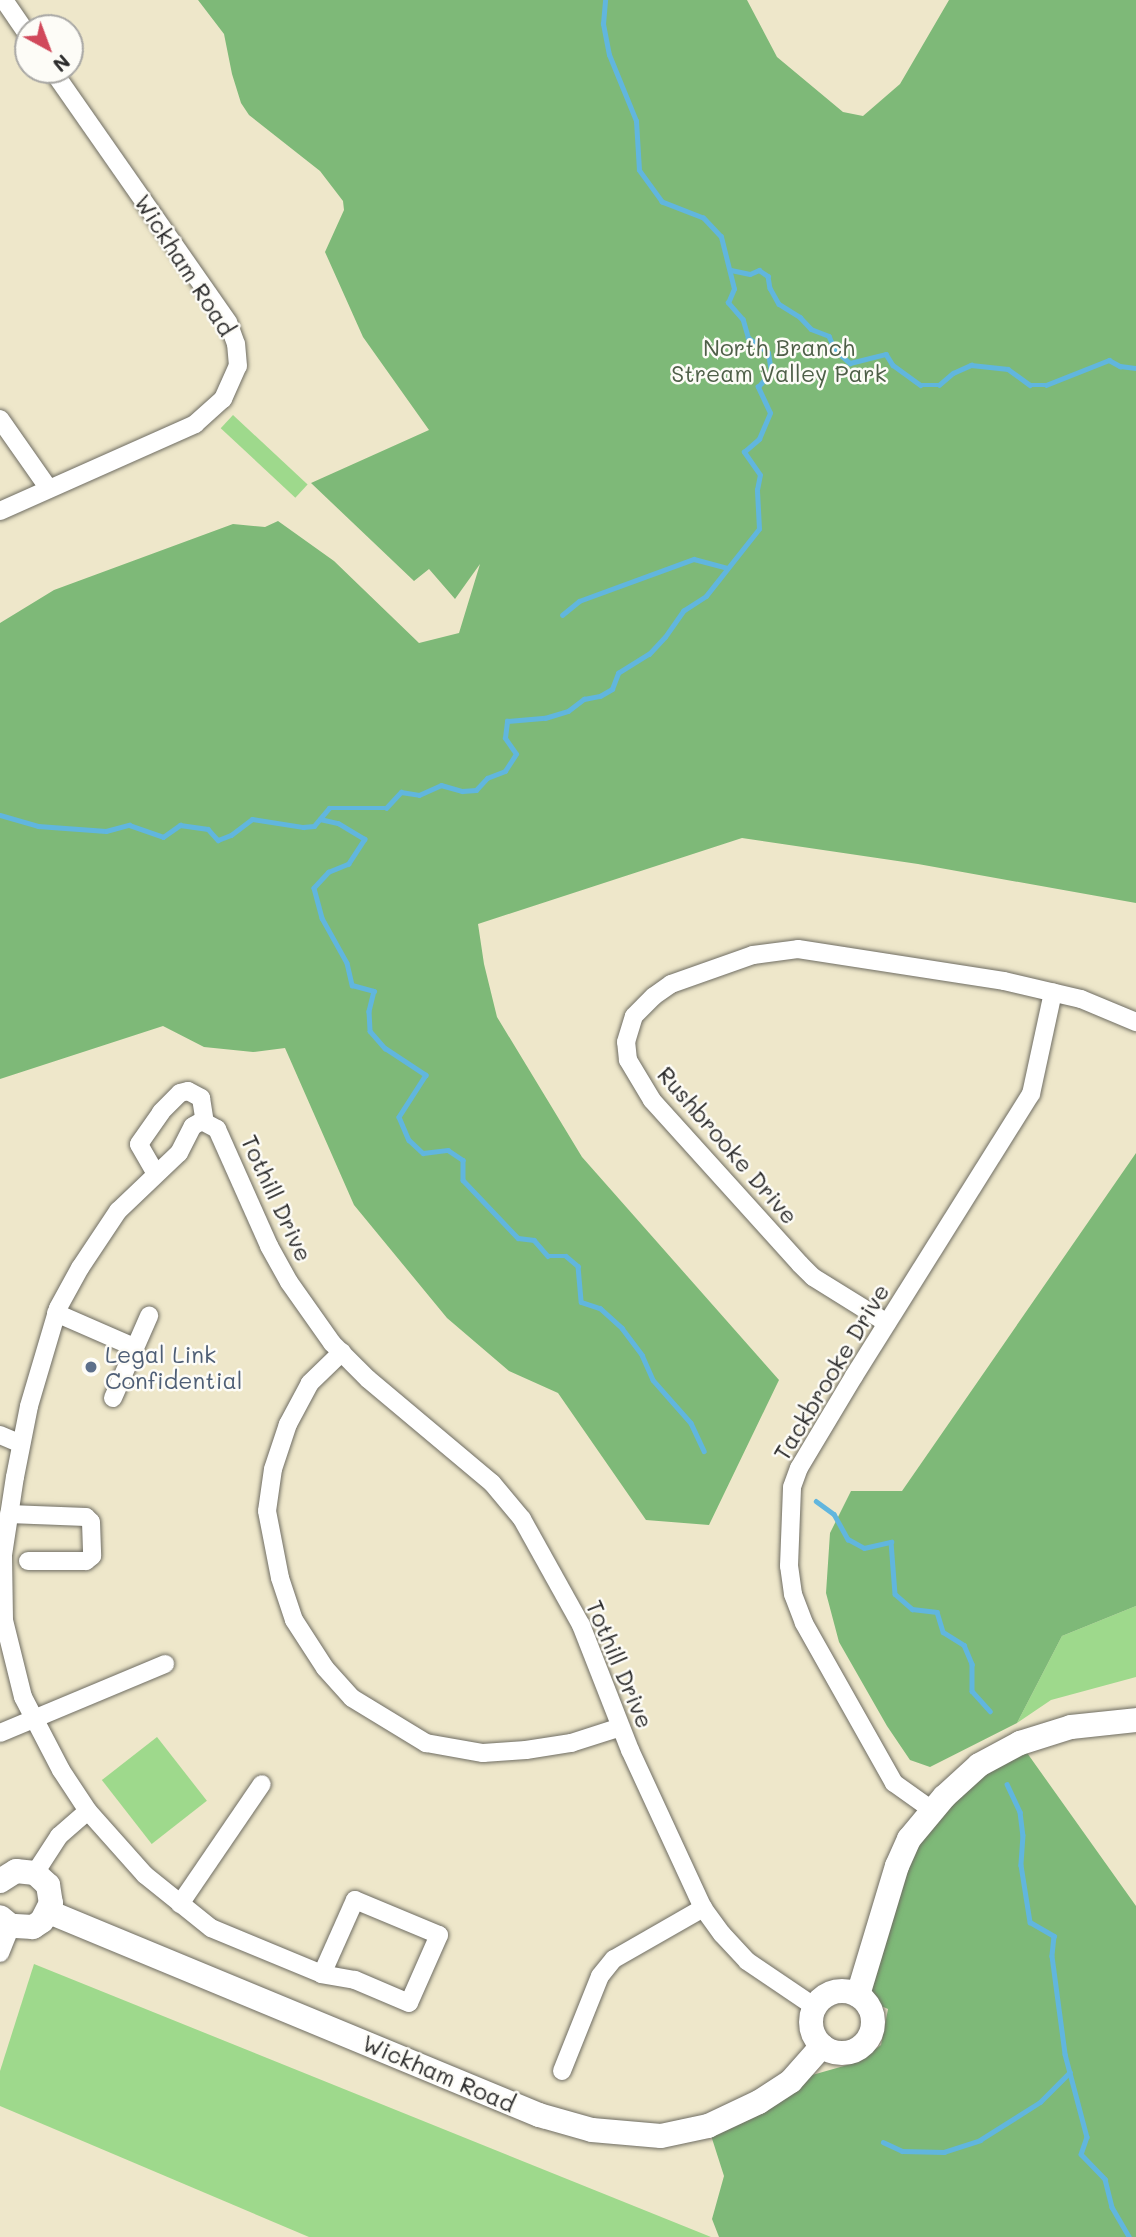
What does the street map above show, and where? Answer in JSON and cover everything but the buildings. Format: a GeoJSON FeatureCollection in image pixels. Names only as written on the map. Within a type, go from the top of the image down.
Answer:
{"type":"FeatureCollection","features":[{"type":"Feature","properties":{"kind":"street"},"geometry":{"type":"LineString","coordinates":[[4,0],[14,15]]}},
{"type":"Feature","properties":{"kind":"street","name":"Wickham Road"},"geometry":{"type":"LineString","coordinates":[[0,511],[183,430],[208,416],[229,389],[238,355],[228,322],[62,84]]}},
{"type":"Feature","properties":{"kind":"street"},"geometry":{"type":"LineString","coordinates":[[0,419],[49,489]]}},
{"type":"Feature","properties":{"kind":"street","name":"Rushbrooke Drive"},"geometry":{"type":"LineString","coordinates":[[887,1323],[813,1277],[652,1100],[628,1060],[626,1042],[634,1016],[671,984],[753,955],[797,948],[1004,981],[1081,999],[1136,1022]]}},
{"type":"Feature","properties":{"kind":"street","name":"Tackbrooke Drive"},"geometry":{"type":"LineString","coordinates":[[932,1810],[894,1783],[804,1623],[793,1594],[789,1566],[791,1502],[799,1468],[1031,1094],[1053,992]]}},
{"type":"Feature","properties":{"kind":"street","name":"Tothill Drive"},"geometry":{"type":"LineString","coordinates":[[156,1174],[139,1144],[161,1112],[180,1093],[188,1091],[201,1098],[205,1122],[217,1129],[226,1146],[269,1246],[289,1282],[342,1352],[401,1408],[492,1483],[522,1519],[580,1625],[621,1727],[703,1908],[747,1961],[815,2007]]}},
{"type":"Feature","properties":{"kind":"street"},"geometry":{"type":"LineString","coordinates":[[205,1122],[193,1126],[179,1153],[118,1211],[80,1268],[56,1313],[44,1348],[9,1514],[3,1555],[4,1620],[23,1697],[61,1770],[88,1811],[145,1875],[211,1928],[322,1974],[355,1980],[409,2003],[439,1935],[355,1899],[322,1974]]}},
{"type":"Feature","properties":{"kind":"street"},"geometry":{"type":"LineString","coordinates":[[56,1313],[134,1347]]}},
{"type":"Feature","properties":{"kind":"street"},"geometry":{"type":"LineString","coordinates":[[113,1398],[149,1316]]}},
{"type":"Feature","properties":{"kind":"street"},"geometry":{"type":"LineString","coordinates":[[342,1352],[310,1383],[288,1424],[273,1469],[267,1511],[280,1578],[294,1620],[325,1668],[352,1698],[426,1743],[483,1753],[526,1750],[571,1743],[621,1727]]}},
{"type":"Feature","properties":{"kind":"street"},"geometry":{"type":"LineString","coordinates":[[0,1435],[22,1444]]}},
{"type":"Feature","properties":{"kind":"street"},"geometry":{"type":"LineString","coordinates":[[9,1514],[86,1517],[91,1522],[92,1556],[86,1561],[28,1561]]}},
{"type":"Feature","properties":{"kind":"street"},"geometry":{"type":"LineString","coordinates":[[0,1733],[165,1664]]}},
{"type":"Feature","properties":{"kind":"street"},"geometry":{"type":"LineString","coordinates":[[858,1995],[897,1866],[909,1839],[932,1810],[979,1765],[1020,1743],[1071,1727],[1136,1720]]}},
{"type":"Feature","properties":{"kind":"street"},"geometry":{"type":"LineString","coordinates":[[180,1904],[262,1784]]}},
{"type":"Feature","properties":{"kind":"street"},"geometry":{"type":"LineString","coordinates":[[35,1873],[59,1836],[88,1811]]}},
{"type":"Feature","properties":{"kind":"street"},"geometry":{"type":"LineString","coordinates":[[0,1881],[16,1871],[35,1873],[43,1878],[51,1894],[49,1912],[33,1927],[6,1922],[0,1953]]}},
{"type":"Feature","properties":{"kind":"street"},"geometry":{"type":"LineString","coordinates":[[562,2071],[600,1976],[614,1959],[703,1908]]}},
{"type":"Feature","properties":{"kind":"street","name":"Wickham Road"},"geometry":{"type":"LineString","coordinates":[[49,1912],[539,2115],[592,2130],[661,2136],[708,2126],[759,2102],[791,2081],[822,2046]]}},
{"type":"Feature","properties":{"kind":"street"},"geometry":{"type":"LineString","coordinates":[[834,1992],[858,1995],[872,2013],[873,2024],[864,2044],[843,2053],[822,2046],[811,2028],[815,2007],[834,1992]]}},
{"type":"Feature","properties":{"kind":"green space","name":"North Branch Stream Valley Park"},"geometry":{"type":"Polygon","coordinates":[[[198,0],[747,0],[777,57],[843,112],[863,116],[900,84],[949,0],[1136,0],[1136,903],[918,864],[742,838],[478,924],[484,964],[497,1017],[582,1157],[779,1380],[709,1525],[646,1520],[558,1393],[509,1371],[447,1318],[354,1205],[285,1048],[253,1052],[204,1047],[163,1026],[0,1079],[0,623],[54,590],[233,524],[265,527],[278,521],[334,561],[419,643],[459,633],[480,564],[455,599],[429,569],[414,581],[311,483],[429,430],[363,337],[325,252],[344,210],[343,201],[320,171],[249,115],[241,103],[232,74],[224,34],[198,0]]]}},
{"type":"Feature","properties":{"kind":"green space"},"geometry":{"type":"Polygon","coordinates":[[[233,415],[308,485],[295,498],[221,428],[233,415]]]}},
{"type":"Feature","properties":{"kind":"green space"},"geometry":{"type":"Polygon","coordinates":[[[1136,1153],[1136,1606],[1062,1636],[1017,1723],[930,1767],[910,1760],[887,1726],[839,1642],[826,1593],[830,1533],[851,1491],[902,1491],[1136,1153]]]}},
{"type":"Feature","properties":{"kind":"green space"},"geometry":{"type":"Polygon","coordinates":[[[1136,1606],[1136,1677],[1051,1700],[1017,1723],[1062,1636],[1136,1606]]]}},
{"type":"Feature","properties":{"kind":"green space"},"geometry":{"type":"Polygon","coordinates":[[[157,1737],[207,1801],[152,1844],[102,1780],[157,1737]]]}},
{"type":"Feature","properties":{"kind":"green space"},"geometry":{"type":"Polygon","coordinates":[[[1020,1743],[1136,1906],[1136,2237],[719,2237],[712,2219],[724,2176],[708,2126],[791,2081],[858,2062],[881,2045],[888,2009],[858,1996],[909,1839],[1020,1743]]]}},
{"type":"Feature","properties":{"kind":"green space"},"geometry":{"type":"Polygon","coordinates":[[[34,1964],[711,2237],[309,2237],[0,2106],[0,2071],[34,1964]]]}},
{"type":"Feature","properties":{"kind":"waterway"},"geometry":{"type":"LineString","coordinates":[[0,815],[38,826],[106,831],[129,825],[163,837],[180,825],[208,829],[218,840],[231,835],[252,819],[303,827],[314,826],[329,808],[386,808],[401,792],[419,795],[441,785],[462,791],[476,790],[487,778],[505,771],[516,754],[505,738],[507,721],[545,718],[568,711],[584,699],[600,696],[612,689],[618,673],[649,654],[683,611],[706,596],[759,529],[757,490],[760,475],[744,452],[759,439],[770,413],[758,387],[771,372],[768,353],[748,338],[743,320],[728,303],[734,289],[721,237],[703,218],[662,202],[639,170],[636,121],[609,55],[603,24],[605,0]]}},
{"type":"Feature","properties":{"kind":"waterway"},"geometry":{"type":"LineString","coordinates":[[731,270],[750,274],[759,270],[768,276],[770,288],[779,304],[800,317],[811,329],[829,336],[835,350],[850,363],[886,354],[893,365],[921,385],[939,385],[953,373],[971,365],[1008,369],[1030,385],[1046,385],[1109,360],[1120,366],[1136,368]]}},
{"type":"Feature","properties":{"kind":"waterway"},"geometry":{"type":"LineString","coordinates":[[562,615],[579,601],[694,559],[727,568]]}},
{"type":"Feature","properties":{"kind":"waterway"},"geometry":{"type":"LineString","coordinates":[[320,819],[338,823],[365,839],[349,864],[329,872],[314,888],[322,918],[347,963],[352,985],[374,991],[369,1011],[370,1031],[385,1048],[426,1075],[399,1117],[409,1140],[423,1153],[448,1150],[463,1160],[463,1180],[518,1238],[534,1240],[548,1256],[566,1256],[578,1266],[581,1302],[600,1308],[622,1328],[642,1355],[653,1380],[691,1423],[704,1451]]}},
{"type":"Feature","properties":{"kind":"waterway"},"geometry":{"type":"LineString","coordinates":[[816,1501],[834,1514],[848,1539],[864,1548],[891,1542],[895,1594],[912,1609],[937,1612],[943,1632],[964,1645],[972,1664],[972,1691],[990,1711]]}},
{"type":"Feature","properties":{"kind":"waterway"},"geometry":{"type":"LineString","coordinates":[[1007,1784],[1020,1812],[1023,1835],[1021,1865],[1030,1922],[1054,1936],[1052,1956],[1065,2054],[1087,2137],[1081,2154],[1105,2179],[1112,2207],[1129,2237]]}},
{"type":"Feature","properties":{"kind":"waterway"},"geometry":{"type":"LineString","coordinates":[[883,2142],[902,2151],[944,2152],[980,2140],[1040,2102],[1070,2072]]}},
{"type":"Feature","properties":{"kind":"place","name":"Legal Link Confidential"},"geometry":{"type":"Point","coordinates":[91,1367]}}]}
